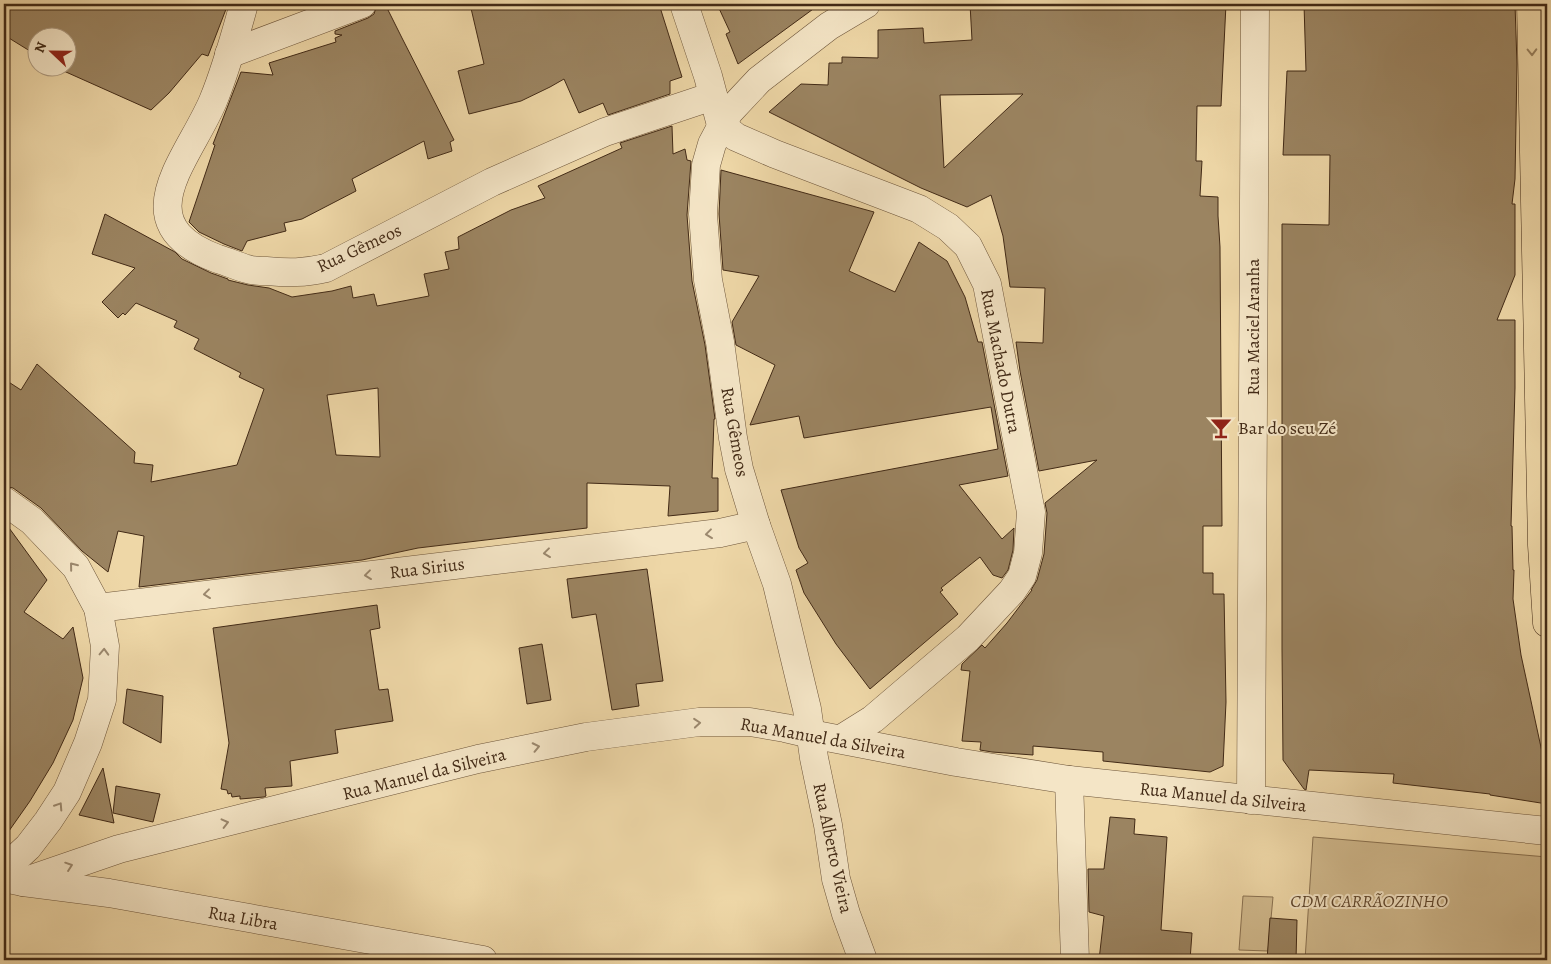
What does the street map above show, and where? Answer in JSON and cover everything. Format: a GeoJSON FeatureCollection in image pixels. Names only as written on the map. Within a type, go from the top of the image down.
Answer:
{"type":"FeatureCollection","features":[{"type":"Feature","properties":{"kind":"main road"},"geometry":{"type":"LineString","coordinates":[[1531,4],[1542,545],[1547,623]]}},
{"type":"Feature","properties":{"kind":"street","name":"Rua Gêmeos"},"geometry":{"type":"LineString","coordinates":[[244,4],[213,100],[169,188],[168,215],[181,239],[189,246],[204,254],[248,270],[289,273],[326,268],[492,182],[605,132],[712,96]]}},
{"type":"Feature","properties":{"kind":"street"},"geometry":{"type":"LineString","coordinates":[[229,54],[362,4]]}},
{"type":"Feature","properties":{"kind":"street"},"geometry":{"type":"LineString","coordinates":[[684,4],[722,125]]}},
{"type":"Feature","properties":{"kind":"street","name":"Rua Gêmeos"},"geometry":{"type":"LineString","coordinates":[[811,734],[807,709],[777,584],[739,469],[733,438],[720,342],[708,280],[703,214],[706,165],[712,144],[730,112],[759,80],[829,26],[866,4]]}},
{"type":"Feature","properties":{"kind":"street","name":"Rua Maciel Aranha"},"geometry":{"type":"LineString","coordinates":[[1251,800],[1255,4]]}},
{"type":"Feature","properties":{"kind":"street","name":"Rua Machado Dutra"},"geometry":{"type":"LineString","coordinates":[[722,125],[736,137],[775,154],[919,209],[948,227],[968,246],[987,284],[1031,512],[1028,553],[1022,576],[1012,591],[968,638],[874,719],[841,739]]}},
{"type":"Feature","properties":{"kind":"street"},"geometry":{"type":"LineString","coordinates":[[4,501],[32,522],[76,567],[98,608],[105,646],[102,700],[88,743],[67,792],[10,876]]}},
{"type":"Feature","properties":{"kind":"street","name":"Rua Sirius"},"geometry":{"type":"LineString","coordinates":[[98,608],[720,533],[756,525]]}},
{"type":"Feature","properties":{"kind":"street","name":"Rua Manuel da Silveira"},"geometry":{"type":"LineString","coordinates":[[10,876],[478,759],[586,737],[698,722],[750,722],[956,762],[1069,780],[1547,831]]}},
{"type":"Feature","properties":{"kind":"street","name":"Rua Alberto Vieira"},"geometry":{"type":"LineString","coordinates":[[811,734],[836,879],[846,914],[863,960]]}},
{"type":"Feature","properties":{"kind":"street"},"geometry":{"type":"LineString","coordinates":[[1069,780],[1075,960]]}},
{"type":"Feature","properties":{"kind":"street","name":"Rua Libra"},"geometry":{"type":"LineString","coordinates":[[10,876],[483,960]]}},
{"type":"Feature","properties":{"kind":"green space","name":"CDM CARRÃOZINHO"},"geometry":{"type":"Polygon","coordinates":[[[1313,837],[1547,857],[1547,960],[1305,960],[1313,837]]]}},
{"type":"Feature","properties":{"kind":"green space"},"geometry":{"type":"Polygon","coordinates":[[[1243,896],[1273,897],[1268,951],[1239,950],[1243,896]]]}},
{"type":"Feature","properties":{"kind":"building"},"geometry":{"type":"Polygon","coordinates":[[[4,4],[228,4],[208,56],[202,54],[169,93],[151,110],[78,77],[78,28],[28,28],[28,50],[4,35],[4,4]]]}},
{"type":"Feature","properties":{"kind":"building"},"geometry":{"type":"Polygon","coordinates":[[[377,4],[385,4],[454,140],[450,142],[452,151],[428,159],[424,141],[352,179],[356,191],[302,219],[284,223],[286,231],[247,241],[242,251],[199,232],[189,222],[215,145],[213,144],[241,72],[273,75],[269,63],[336,42],[335,38],[342,35],[335,34],[335,31],[368,18],[374,14],[377,4]]]}},
{"type":"Feature","properties":{"kind":"building"},"geometry":{"type":"Polygon","coordinates":[[[470,4],[659,4],[682,77],[670,81],[670,94],[608,115],[603,103],[579,113],[564,79],[521,101],[469,114],[458,71],[484,64],[470,4]]]}},
{"type":"Feature","properties":{"kind":"building"},"geometry":{"type":"Polygon","coordinates":[[[717,4],[820,4],[738,64],[726,34],[730,32],[717,4]]]}},
{"type":"Feature","properties":{"kind":"building"},"geometry":{"type":"Polygon","coordinates":[[[970,4],[1226,4],[1221,106],[1197,106],[1196,161],[1202,161],[1200,196],[1218,197],[1220,247],[1222,526],[1203,526],[1203,573],[1213,573],[1213,594],[1224,594],[1226,702],[1223,766],[1210,772],[1103,761],[1103,752],[1033,746],[1033,755],[992,752],[980,750],[981,742],[962,741],[970,671],[961,670],[962,664],[982,645],[985,648],[1032,590],[1037,580],[1044,554],[1047,513],[1045,503],[1097,460],[1039,471],[1016,342],[1043,343],[1045,288],[1010,287],[1003,236],[991,195],[967,207],[921,188],[769,112],[801,84],[828,85],[829,63],[842,63],[842,57],[878,58],[878,30],[923,28],[924,43],[972,40],[970,4]],[[1023,94],[940,95],[944,168],[1023,94]]]}},
{"type":"Feature","properties":{"kind":"building"},"geometry":{"type":"Polygon","coordinates":[[[1304,4],[1515,4],[1517,64],[1515,179],[1512,204],[1515,204],[1515,275],[1497,320],[1515,320],[1511,526],[1514,570],[1513,599],[1521,655],[1547,775],[1547,804],[1490,794],[1393,783],[1394,774],[1309,770],[1306,790],[1283,760],[1282,224],[1329,225],[1330,155],[1283,155],[1287,71],[1306,71],[1304,4]]]}},
{"type":"Feature","properties":{"kind":"building"},"geometry":{"type":"Polygon","coordinates":[[[672,126],[673,154],[685,149],[687,160],[691,161],[687,215],[692,281],[705,345],[715,419],[712,478],[718,478],[718,511],[668,516],[670,486],[587,483],[587,528],[418,548],[362,560],[139,587],[144,536],[118,531],[108,572],[82,551],[41,508],[13,488],[4,486],[4,379],[21,390],[37,364],[135,452],[134,463],[153,465],[151,482],[237,465],[264,389],[239,377],[241,373],[194,349],[199,339],[174,327],[177,321],[136,303],[125,315],[123,313],[118,318],[102,302],[135,268],[92,254],[105,214],[175,252],[182,259],[228,280],[269,288],[292,297],[351,286],[353,298],[374,294],[377,306],[429,296],[424,274],[449,269],[445,252],[459,249],[458,237],[511,210],[545,198],[538,186],[622,148],[620,143],[672,126]],[[378,388],[327,395],[336,455],[380,457],[378,388]]]}},
{"type":"Feature","properties":{"kind":"building"},"geometry":{"type":"Polygon","coordinates":[[[721,170],[874,212],[849,271],[895,292],[919,242],[947,261],[965,297],[978,342],[982,342],[1008,476],[959,485],[1002,539],[1014,528],[1013,550],[1008,570],[1002,578],[993,575],[980,557],[941,588],[943,590],[940,592],[958,614],[870,689],[836,644],[804,593],[796,570],[808,563],[799,548],[781,490],[998,449],[991,407],[804,438],[799,416],[750,425],[775,365],[736,345],[732,322],[759,276],[723,270],[719,214],[721,170]]]}},
{"type":"Feature","properties":{"kind":"building"},"geometry":{"type":"Polygon","coordinates":[[[4,521],[47,580],[24,612],[63,639],[73,627],[83,678],[73,720],[53,763],[30,801],[4,838],[4,521]]]}},
{"type":"Feature","properties":{"kind":"building"},"geometry":{"type":"Polygon","coordinates":[[[647,569],[663,681],[636,684],[639,706],[612,710],[596,614],[572,618],[567,579],[647,569]]]}},
{"type":"Feature","properties":{"kind":"building"},"geometry":{"type":"Polygon","coordinates":[[[377,605],[380,628],[370,630],[379,690],[388,689],[393,721],[335,730],[338,753],[290,761],[292,786],[265,788],[266,796],[264,797],[240,799],[240,796],[232,797],[231,793],[228,794],[227,790],[221,789],[229,743],[213,628],[377,605]]]}},
{"type":"Feature","properties":{"kind":"building"},"geometry":{"type":"Polygon","coordinates":[[[542,644],[551,700],[527,704],[519,648],[542,644]]]}},
{"type":"Feature","properties":{"kind":"building"},"geometry":{"type":"Polygon","coordinates":[[[127,689],[163,696],[161,743],[123,723],[127,689]]]}},
{"type":"Feature","properties":{"kind":"building"},"geometry":{"type":"Polygon","coordinates":[[[103,768],[114,823],[79,815],[103,768]]]}},
{"type":"Feature","properties":{"kind":"building"},"geometry":{"type":"Polygon","coordinates":[[[116,786],[160,794],[153,822],[113,813],[116,786]]]}},
{"type":"Feature","properties":{"kind":"building"},"geometry":{"type":"Polygon","coordinates":[[[1110,817],[1135,819],[1134,834],[1167,837],[1161,930],[1192,933],[1190,960],[1099,960],[1104,916],[1089,912],[1088,869],[1104,869],[1110,817]]]}},
{"type":"Feature","properties":{"kind":"building"},"geometry":{"type":"Polygon","coordinates":[[[1270,918],[1297,920],[1296,960],[1267,960],[1270,918]]]}},
{"type":"Feature","properties":{"kind":"place","name":"Bar do seu Zé"},"geometry":{"type":"Point","coordinates":[1221,428]}}]}
